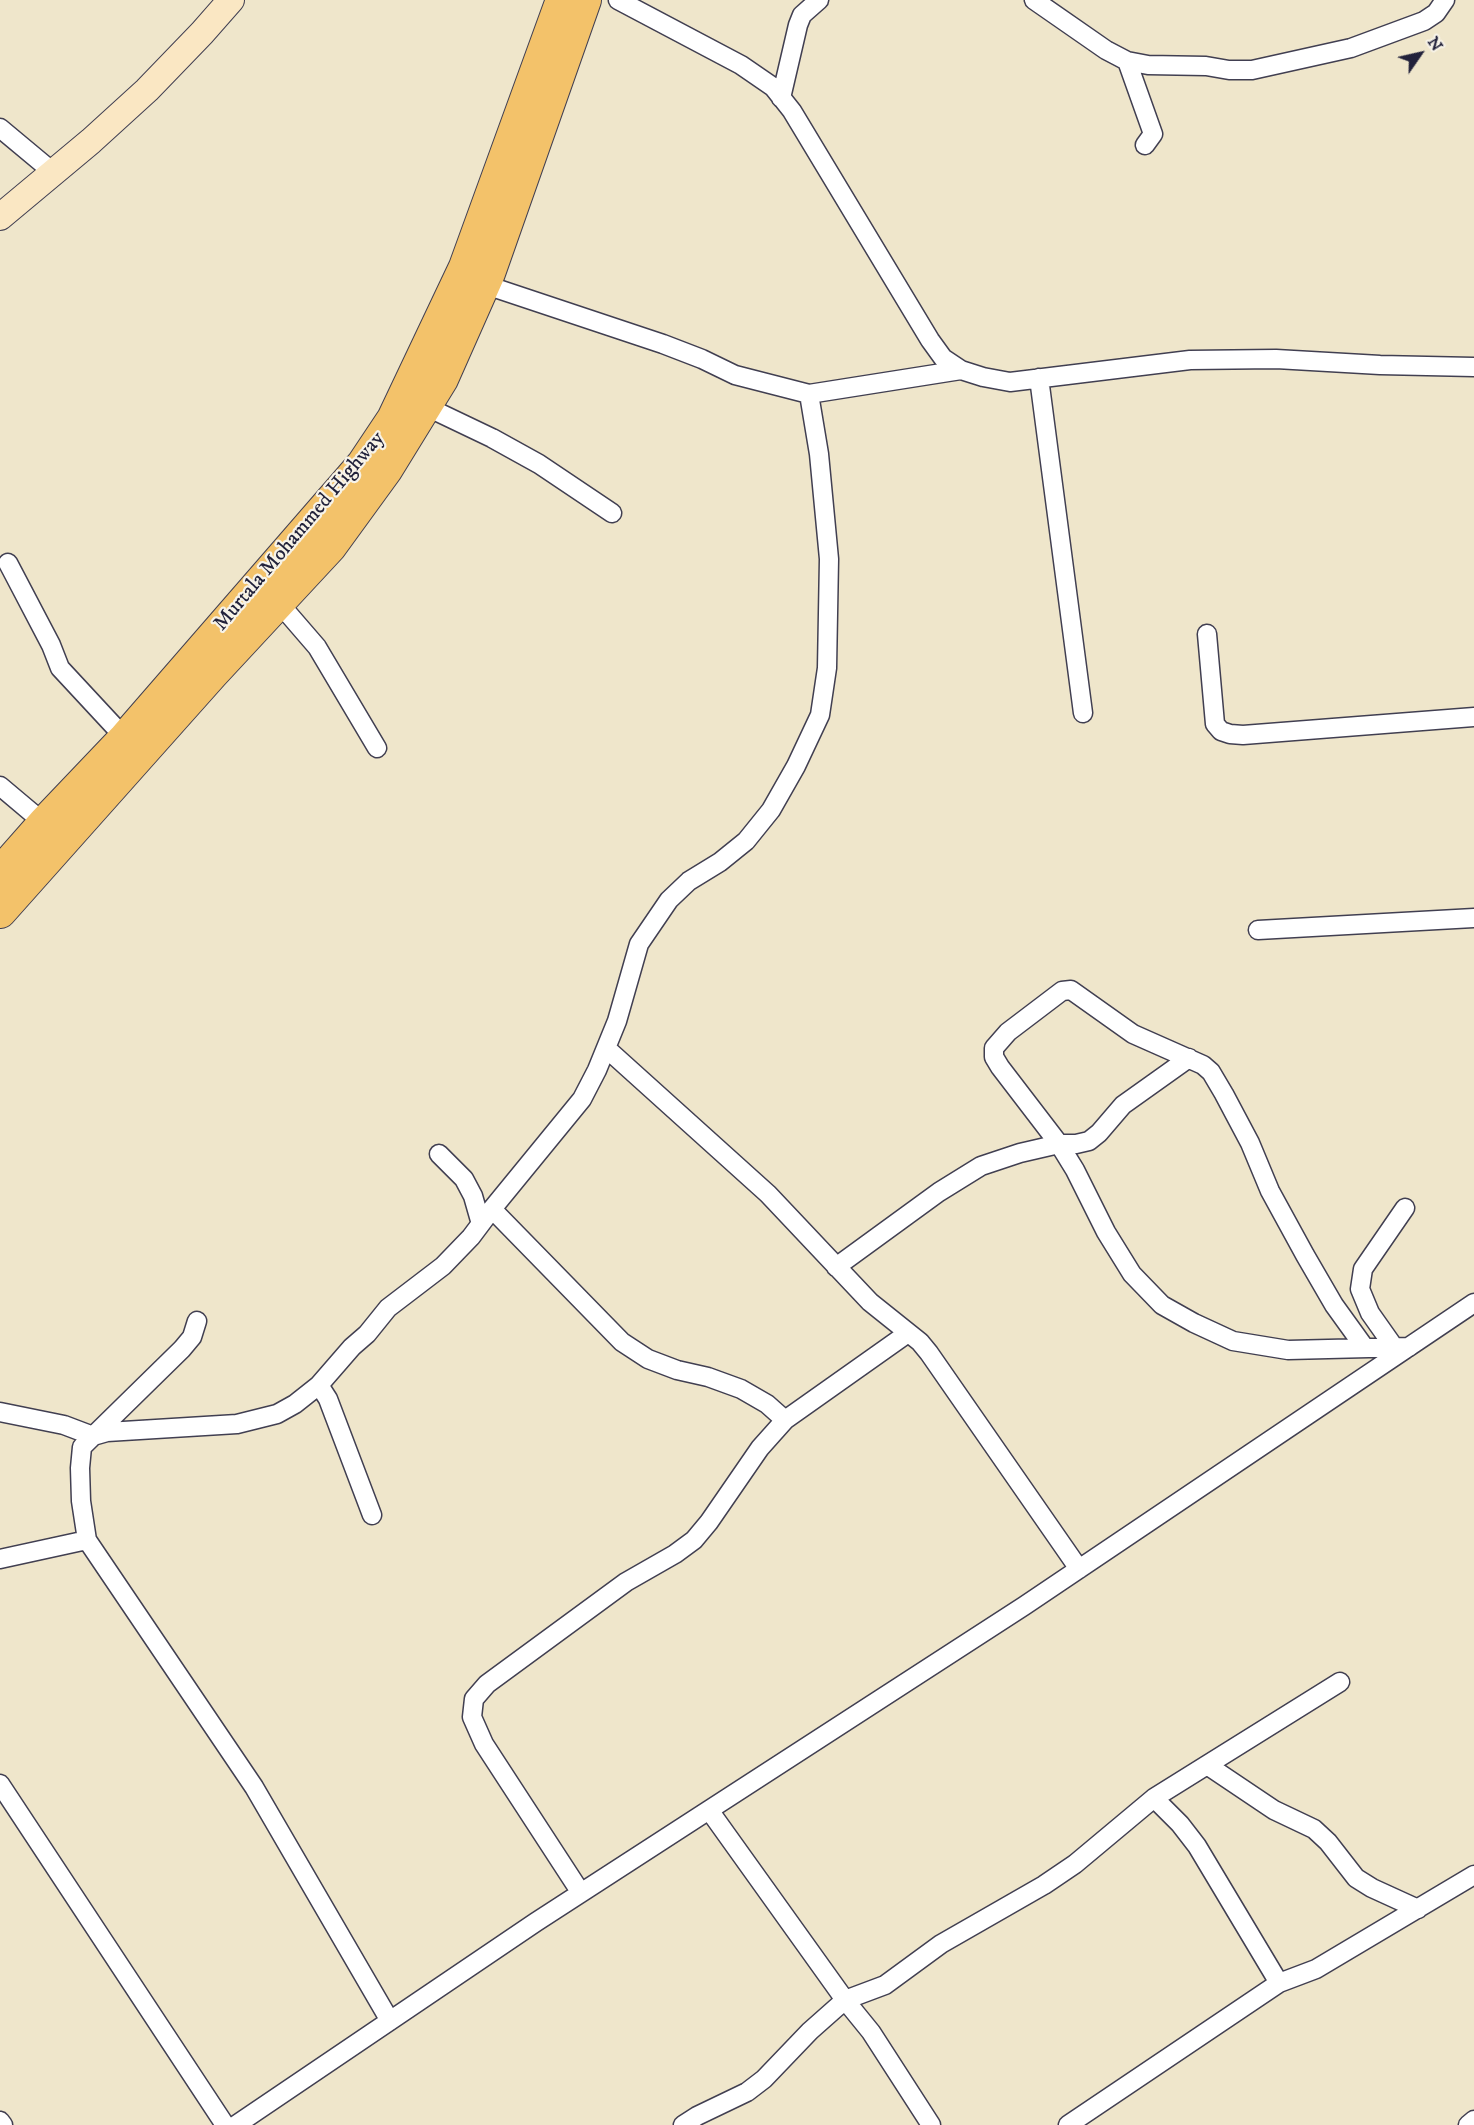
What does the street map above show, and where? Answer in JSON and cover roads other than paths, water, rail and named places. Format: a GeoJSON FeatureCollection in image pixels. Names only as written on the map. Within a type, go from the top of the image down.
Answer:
{"type":"FeatureCollection","features":[{"type":"Feature","properties":{"kind":"highway","name":"Murtala Mohammed Highway"},"geometry":{"type":"LineString","coordinates":[[0,873],[125,738],[363,464],[393,419],[465,267],[562,0]]}},
{"type":"Feature","properties":{"kind":"highway"},"geometry":{"type":"LineString","coordinates":[[0,912],[330,547],[386,470],[442,379],[483,284],[585,0]]}},
{"type":"Feature","properties":{"kind":"street"},"geometry":{"type":"LineString","coordinates":[[0,218],[147,90],[231,0]]}},
{"type":"Feature","properties":{"kind":"street"},"geometry":{"type":"LineString","coordinates":[[618,0],[741,65],[773,87],[792,111],[930,340],[943,358],[961,370],[983,378],[1010,381],[1190,360],[1276,359],[1474,367]]}},
{"type":"Feature","properties":{"kind":"street"},"geometry":{"type":"LineString","coordinates":[[781,98],[798,25],[802,15],[819,0]]}},
{"type":"Feature","properties":{"kind":"street"},"geometry":{"type":"LineString","coordinates":[[1034,0],[1106,50],[1127,61],[1148,65],[1206,66],[1229,70],[1252,70],[1351,48],[1424,21],[1436,13],[1445,0]]}},
{"type":"Feature","properties":{"kind":"street"},"geometry":{"type":"LineString","coordinates":[[1127,61],[1153,134],[1145,146]]}},
{"type":"Feature","properties":{"kind":"street"},"geometry":{"type":"LineString","coordinates":[[0,128],[54,173]]}},
{"type":"Feature","properties":{"kind":"street"},"geometry":{"type":"LineString","coordinates":[[483,284],[663,344],[735,375],[809,394],[961,370]]}},
{"type":"Feature","properties":{"kind":"street"},"geometry":{"type":"LineString","coordinates":[[1039,378],[1083,713]]}},
{"type":"Feature","properties":{"kind":"street"},"geometry":{"type":"LineString","coordinates":[[0,1412],[78,1428],[93,1436],[107,1432],[237,1424],[277,1414],[295,1404],[319,1385],[388,1308],[442,1266],[471,1237],[582,1099],[617,1021],[639,944],[669,900],[689,881],[720,862],[746,841],[771,810],[796,766],[820,716],[827,668],[828,559],[819,454],[809,394]]}},
{"type":"Feature","properties":{"kind":"street"},"geometry":{"type":"LineString","coordinates":[[425,406],[492,438],[539,464],[612,513]]}},
{"type":"Feature","properties":{"kind":"street"},"geometry":{"type":"LineString","coordinates":[[8,563],[51,645],[60,668],[125,738]]}},
{"type":"Feature","properties":{"kind":"street"},"geometry":{"type":"LineString","coordinates":[[279,603],[317,647],[377,748]]}},
{"type":"Feature","properties":{"kind":"street"},"geometry":{"type":"LineString","coordinates":[[1207,634],[1215,724],[1221,731],[1230,734],[1244,735],[1474,717]]}},
{"type":"Feature","properties":{"kind":"street"},"geometry":{"type":"LineString","coordinates":[[0,786],[44,823]]}},
{"type":"Feature","properties":{"kind":"street"},"geometry":{"type":"LineString","coordinates":[[1258,930],[1474,918]]}},
{"type":"Feature","properties":{"kind":"street"},"geometry":{"type":"LineString","coordinates":[[1365,1348],[1334,1305],[1269,1191],[1250,1143],[1211,1072],[1190,1058],[1133,1034],[1071,990],[1062,991],[1008,1032],[994,1048],[994,1057],[1000,1067],[1059,1144],[1075,1170],[1106,1232],[1132,1274],[1162,1305],[1233,1341],[1288,1350],[1365,1348],[1401,1347]]}},
{"type":"Feature","properties":{"kind":"street"},"geometry":{"type":"LineString","coordinates":[[606,1048],[768,1194],[870,1302],[929,1353],[1079,1569]]}},
{"type":"Feature","properties":{"kind":"street"},"geometry":{"type":"LineString","coordinates":[[836,1267],[939,1192],[981,1166],[1020,1153],[1059,1144],[1089,1141],[1123,1105],[1190,1058]]}},
{"type":"Feature","properties":{"kind":"street"},"geometry":{"type":"LineString","coordinates":[[439,1154],[464,1179],[473,1196],[481,1224]]}},
{"type":"Feature","properties":{"kind":"street"},"geometry":{"type":"LineString","coordinates":[[1401,1347],[1370,1313],[1360,1288],[1363,1269],[1405,1208]]}},
{"type":"Feature","properties":{"kind":"street"},"geometry":{"type":"LineString","coordinates":[[492,1209],[622,1342],[648,1359],[741,1389],[767,1404],[785,1420]]}},
{"type":"Feature","properties":{"kind":"street"},"geometry":{"type":"LineString","coordinates":[[0,1785],[236,2124],[581,1893],[1079,1569],[1401,1347],[1474,1303]]}},
{"type":"Feature","properties":{"kind":"street"},"geometry":{"type":"LineString","coordinates":[[197,1321],[192,1337],[182,1349],[82,1447],[81,1501],[87,1540],[254,1787],[390,2021]]}},
{"type":"Feature","properties":{"kind":"street"},"geometry":{"type":"LineString","coordinates":[[581,1893],[484,1744],[472,1717],[474,1699],[487,1684],[626,1582],[675,1554],[694,1540],[760,1448],[785,1420],[908,1333]]}},
{"type":"Feature","properties":{"kind":"street"},"geometry":{"type":"LineString","coordinates":[[319,1385],[328,1399],[372,1515]]}},
{"type":"Feature","properties":{"kind":"street"},"geometry":{"type":"LineString","coordinates":[[0,1558],[87,1540]]}},
{"type":"Feature","properties":{"kind":"street"},"geometry":{"type":"LineString","coordinates":[[683,2125],[747,2092],[764,2079],[810,2031],[845,2000],[885,1985],[941,1944],[1044,1885],[1075,1864],[1154,1798],[1340,1682]]}},
{"type":"Feature","properties":{"kind":"street"},"geometry":{"type":"LineString","coordinates":[[1207,1766],[1274,1810],[1314,1829],[1328,1842],[1356,1878],[1418,1909]]}},
{"type":"Feature","properties":{"kind":"street"},"geometry":{"type":"LineString","coordinates":[[1154,1798],[1180,1824],[1197,1846],[1279,1983]]}},
{"type":"Feature","properties":{"kind":"street"},"geometry":{"type":"LineString","coordinates":[[709,1810],[845,2000],[871,2032],[931,2125]]}},
{"type":"Feature","properties":{"kind":"street"},"geometry":{"type":"LineString","coordinates":[[1068,2125],[1279,1983],[1316,1969],[1474,1875]]}},
{"type":"Feature","properties":{"kind":"street"},"geometry":{"type":"LineString","coordinates":[[1468,2125],[1474,2120]]}},
{"type":"Feature","properties":{"kind":"street"},"geometry":{"type":"LineString","coordinates":[[0,2121],[3,2125]]}}]}
